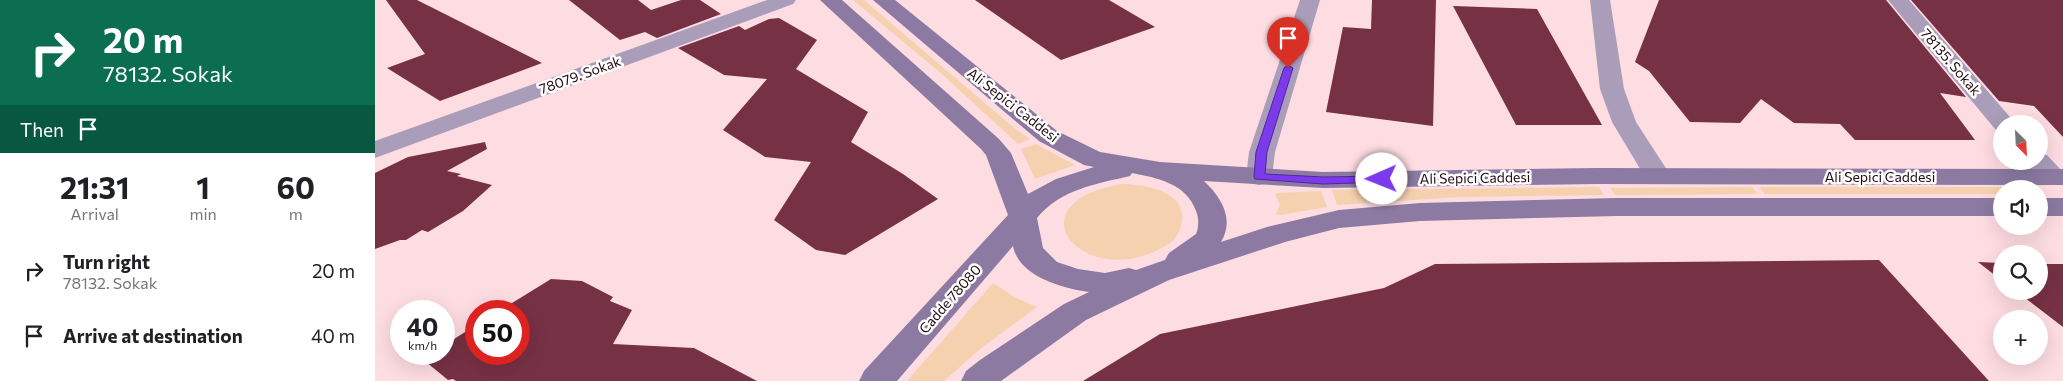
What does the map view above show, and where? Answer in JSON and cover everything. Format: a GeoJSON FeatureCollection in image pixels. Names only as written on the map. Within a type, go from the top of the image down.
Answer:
{"type":"FeatureCollection","features":[{"type":"Feature","properties":{"kind":"main road"},"geometry":{"type":"LineString","coordinates":[[830,0],[998,153],[1022,215],[1029,251],[1046,269],[1073,279],[1105,284],[1158,273],[1277,234],[1339,219],[1420,212],[1617,207],[1993,207]]}},
{"type":"Feature","properties":{"kind":"main road","name":"Ali Sepici Caddesi"},"geometry":{"type":"LineString","coordinates":[[883,0],[1048,136],[1093,160],[1161,170],[1323,180],[2051,172]]}},
{"type":"Feature","properties":{"kind":"main road"},"geometry":{"type":"LineString","coordinates":[[978,381],[992,369],[1075,312],[1158,273],[1194,252],[1209,238],[1213,224],[1210,204],[1197,189],[1185,179],[1161,170],[1127,170],[1097,173],[1071,181],[1050,191],[1022,215]]}},
{"type":"Feature","properties":{"kind":"main road"},"geometry":{"type":"LineString","coordinates":[[2048,207],[2063,207]]}},
{"type":"Feature","properties":{"kind":"main road","name":"Cadde 78080"},"geometry":{"type":"LineString","coordinates":[[876,381],[960,288],[1022,215]]}},
{"type":"Feature","properties":{"kind":"street","name":"78079. Sokak"},"geometry":{"type":"LineString","coordinates":[[375,150],[786,0]]}},
{"type":"Feature","properties":{"kind":"street"},"geometry":{"type":"LineString","coordinates":[[1259,177],[1262,152],[1310,0]]}},
{"type":"Feature","properties":{"kind":"street"},"geometry":{"type":"LineString","coordinates":[[1600,0],[1612,89],[1624,122],[1658,176]]}},
{"type":"Feature","properties":{"kind":"street","name":"78135. Sokak"},"geometry":{"type":"LineString","coordinates":[[1898,0],[1996,115]]}},
{"type":"Feature","properties":{"kind":"shaded area"},"geometry":{"type":"Polygon","coordinates":[[[853,0],[864,0],[1014,128],[1030,139],[1018,144],[943,75],[853,0]]]}},
{"type":"Feature","properties":{"kind":"shaded area"},"geometry":{"type":"Polygon","coordinates":[[[1036,144],[1075,165],[1035,179],[1021,149],[1036,144]]]}},
{"type":"Feature","properties":{"kind":"shaded area"},"geometry":{"type":"Polygon","coordinates":[[[1121,184],[1150,187],[1170,195],[1177,202],[1181,210],[1181,227],[1175,239],[1170,243],[1140,257],[1112,260],[1088,254],[1072,242],[1064,226],[1068,210],[1086,195],[1121,184]]]}},
{"type":"Feature","properties":{"kind":"shaded area"},"geometry":{"type":"Polygon","coordinates":[[[1599,187],[1604,195],[1461,197],[1337,205],[1332,190],[1599,187]]]}},
{"type":"Feature","properties":{"kind":"shaded area"},"geometry":{"type":"Polygon","coordinates":[[[1752,187],[1758,194],[1615,195],[1610,188],[1752,187]]]}},
{"type":"Feature","properties":{"kind":"shaded area"},"geometry":{"type":"Polygon","coordinates":[[[1759,187],[1993,187],[1993,194],[1765,194],[1759,187]]]}},
{"type":"Feature","properties":{"kind":"shaded area"},"geometry":{"type":"Polygon","coordinates":[[[1321,191],[1327,207],[1281,215],[1276,214],[1280,204],[1275,195],[1277,193],[1321,191]]]}},
{"type":"Feature","properties":{"kind":"shaded area"},"geometry":{"type":"Polygon","coordinates":[[[993,283],[1016,298],[1037,307],[980,349],[944,381],[907,381],[993,283]]]}},
{"type":"Feature","properties":{"kind":"building"},"geometry":{"type":"Polygon","coordinates":[[[386,0],[417,0],[542,63],[440,101],[387,68],[425,54],[386,0]]]}},
{"type":"Feature","properties":{"kind":"building"},"geometry":{"type":"Polygon","coordinates":[[[569,0],[638,0],[651,10],[681,0],[700,0],[721,14],[657,38],[645,32],[620,40],[569,0]]]}},
{"type":"Feature","properties":{"kind":"building"},"geometry":{"type":"Polygon","coordinates":[[[975,0],[1109,0],[1155,27],[1061,60],[975,0]]]}},
{"type":"Feature","properties":{"kind":"building"},"geometry":{"type":"Polygon","coordinates":[[[1372,0],[1436,0],[1433,126],[1326,112],[1343,27],[1371,29],[1372,0]]]}},
{"type":"Feature","properties":{"kind":"building"},"geometry":{"type":"Polygon","coordinates":[[[1659,0],[1886,0],[1966,97],[1940,93],[1975,140],[1855,140],[1840,124],[1794,123],[1761,99],[1740,123],[1690,122],[1649,71],[1635,62],[1659,0]]]}},
{"type":"Feature","properties":{"kind":"building"},"geometry":{"type":"Polygon","coordinates":[[[1911,0],[2063,0],[2063,137],[2048,121],[2048,115],[2042,115],[2034,106],[1999,101],[1911,0]]]}},
{"type":"Feature","properties":{"kind":"building"},"geometry":{"type":"Polygon","coordinates":[[[1453,6],[1537,9],[1602,125],[1516,125],[1453,6]]]}},
{"type":"Feature","properties":{"kind":"building"},"geometry":{"type":"Polygon","coordinates":[[[779,18],[817,40],[796,69],[868,112],[851,142],[903,174],[938,199],[845,255],[816,250],[774,220],[811,162],[765,157],[723,130],[767,79],[724,75],[678,48],[739,26],[745,30],[769,19],[779,18]]]}},
{"type":"Feature","properties":{"kind":"building"},"geometry":{"type":"Polygon","coordinates":[[[485,142],[487,149],[447,171],[461,174],[457,176],[492,185],[463,211],[428,232],[422,230],[406,240],[400,240],[375,249],[375,173],[408,157],[485,142]]]}},
{"type":"Feature","properties":{"kind":"building"},"geometry":{"type":"Polygon","coordinates":[[[1879,260],[1989,381],[1083,381],[1160,334],[1384,288],[1435,264],[1879,260]]]}},
{"type":"Feature","properties":{"kind":"building"},"geometry":{"type":"Polygon","coordinates":[[[1978,262],[1993,263],[1993,274],[1978,262]]]}},
{"type":"Feature","properties":{"kind":"building"},"geometry":{"type":"Polygon","coordinates":[[[2048,264],[2063,264],[2063,327],[2048,316],[2048,310],[2041,310],[2028,300],[2048,300],[2048,264]]]}},
{"type":"Feature","properties":{"kind":"building"},"geometry":{"type":"Polygon","coordinates":[[[551,279],[582,281],[613,297],[610,301],[632,310],[613,344],[694,348],[757,381],[456,381],[453,379],[448,380],[430,365],[455,365],[455,338],[465,332],[465,365],[530,365],[530,300],[517,300],[551,279]]]}},
{"type":"Feature","properties":{"kind":"route"},"geometry":{"type":"LineString","coordinates":[[1288,68],[1262,152],[1259,177],[1323,180],[1382,179]]}}]}
